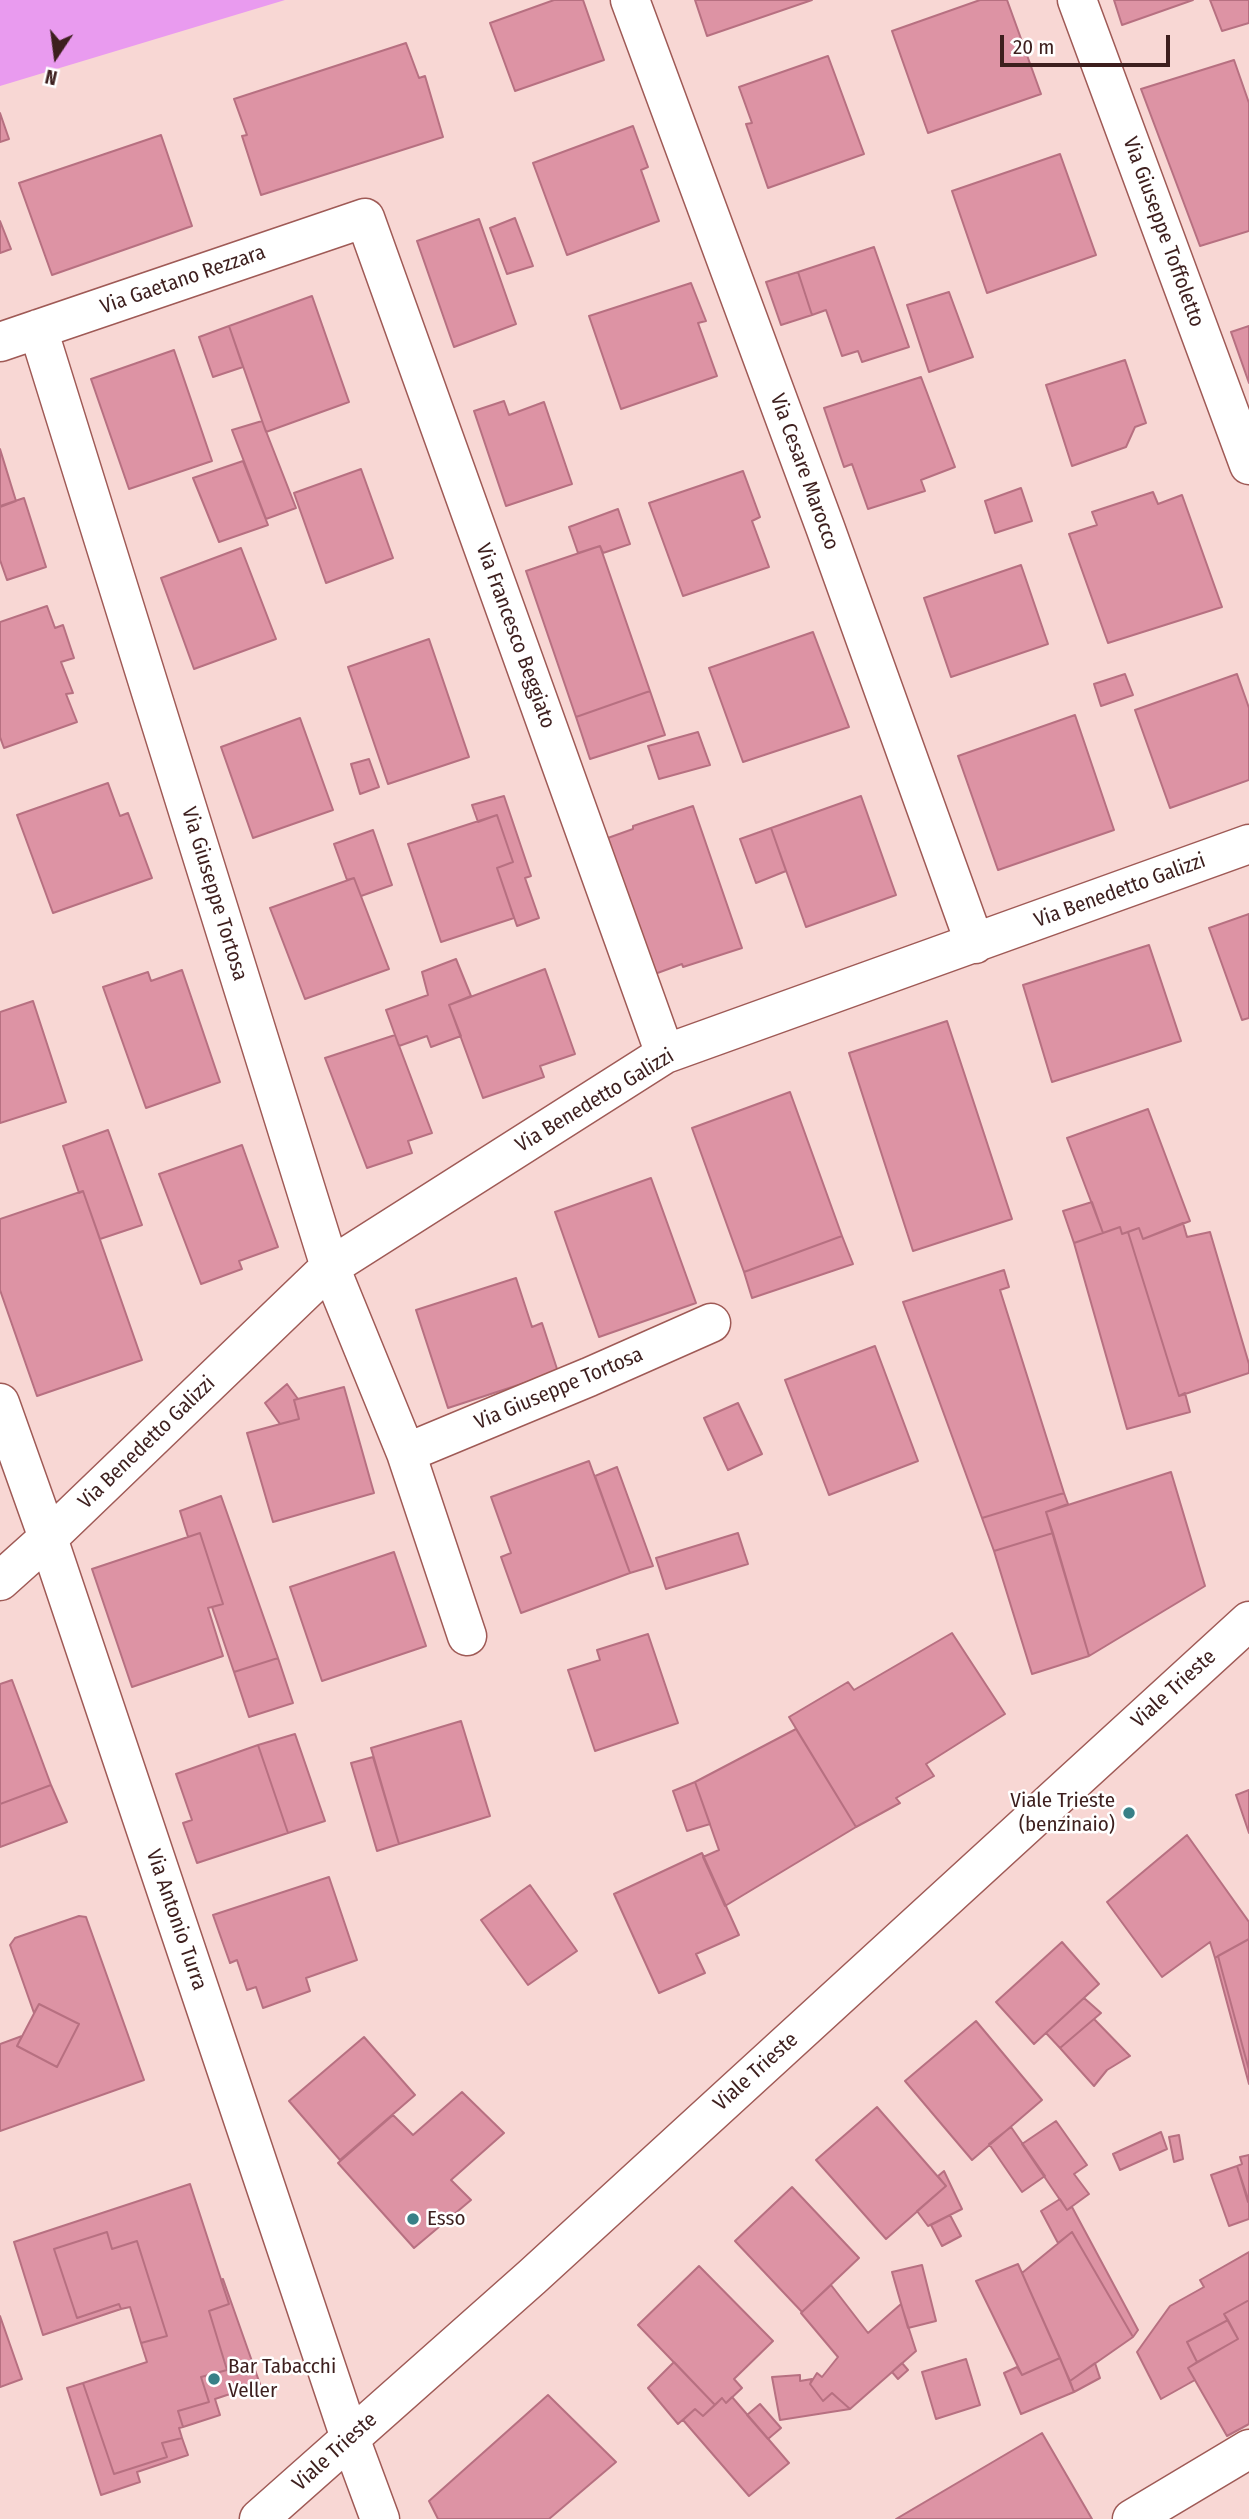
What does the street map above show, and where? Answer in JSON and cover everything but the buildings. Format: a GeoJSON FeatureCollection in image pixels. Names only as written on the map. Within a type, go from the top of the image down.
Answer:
{"type":"FeatureCollection","features":[{"type":"Feature","properties":{"kind":"street","name":"Via Cesare Marocco"},"geometry":{"type":"LineString","coordinates":[[630,0],[825,527],[975,944]]}},
{"type":"Feature","properties":{"kind":"street","name":"Via Giuseppe Toffoletto"},"geometry":{"type":"LineString","coordinates":[[1076,0],[1249,465]]}},
{"type":"Feature","properties":{"kind":"street","name":"Via Gaetano Rezzara"},"geometry":{"type":"LineString","coordinates":[[0,342],[365,218]]}},
{"type":"Feature","properties":{"kind":"street","name":"Via Francesco Beggiato"},"geometry":{"type":"LineString","coordinates":[[365,218],[665,1054]]}},
{"type":"Feature","properties":{"kind":"street","name":"Via Giuseppe Tortosa"},"geometry":{"type":"LineString","coordinates":[[38,329],[330,1267],[406,1454],[467,1636]]}},
{"type":"Feature","properties":{"kind":"street","name":"Via Benedetto Galizzi"},"geometry":{"type":"LineString","coordinates":[[0,1581],[330,1267],[665,1054],[1249,844]]}},
{"type":"Feature","properties":{"kind":"street","name":"Via Giuseppe Tortosa"},"geometry":{"type":"LineString","coordinates":[[406,1454],[711,1323]]}},
{"type":"Feature","properties":{"kind":"street","name":"Via Antonio Turra"},"geometry":{"type":"LineString","coordinates":[[0,1403],[48,1538],[350,2438],[380,2519]]}},
{"type":"Feature","properties":{"kind":"street","name":"Viale Trieste"},"geometry":{"type":"LineString","coordinates":[[259,2519],[552,2258],[1249,1621]]}},
{"type":"Feature","properties":{"kind":"street"},"geometry":{"type":"LineString","coordinates":[[1132,2519],[1249,2449]]}},
{"type":"Feature","properties":{"kind":"shaded area"},"geometry":{"type":"Polygon","coordinates":[[[0,0],[285,0],[0,86],[0,0]]]}},
{"type":"Feature","properties":{"kind":"place","name":"Viale Trieste (benzinaio)"},"geometry":{"type":"Point","coordinates":[1129,1813]}},
{"type":"Feature","properties":{"kind":"place","name":"Esso"},"geometry":{"type":"Point","coordinates":[413,2219]}},
{"type":"Feature","properties":{"kind":"place","name":"Bar Tabacchi Veller"},"geometry":{"type":"Point","coordinates":[214,2379]}}]}
